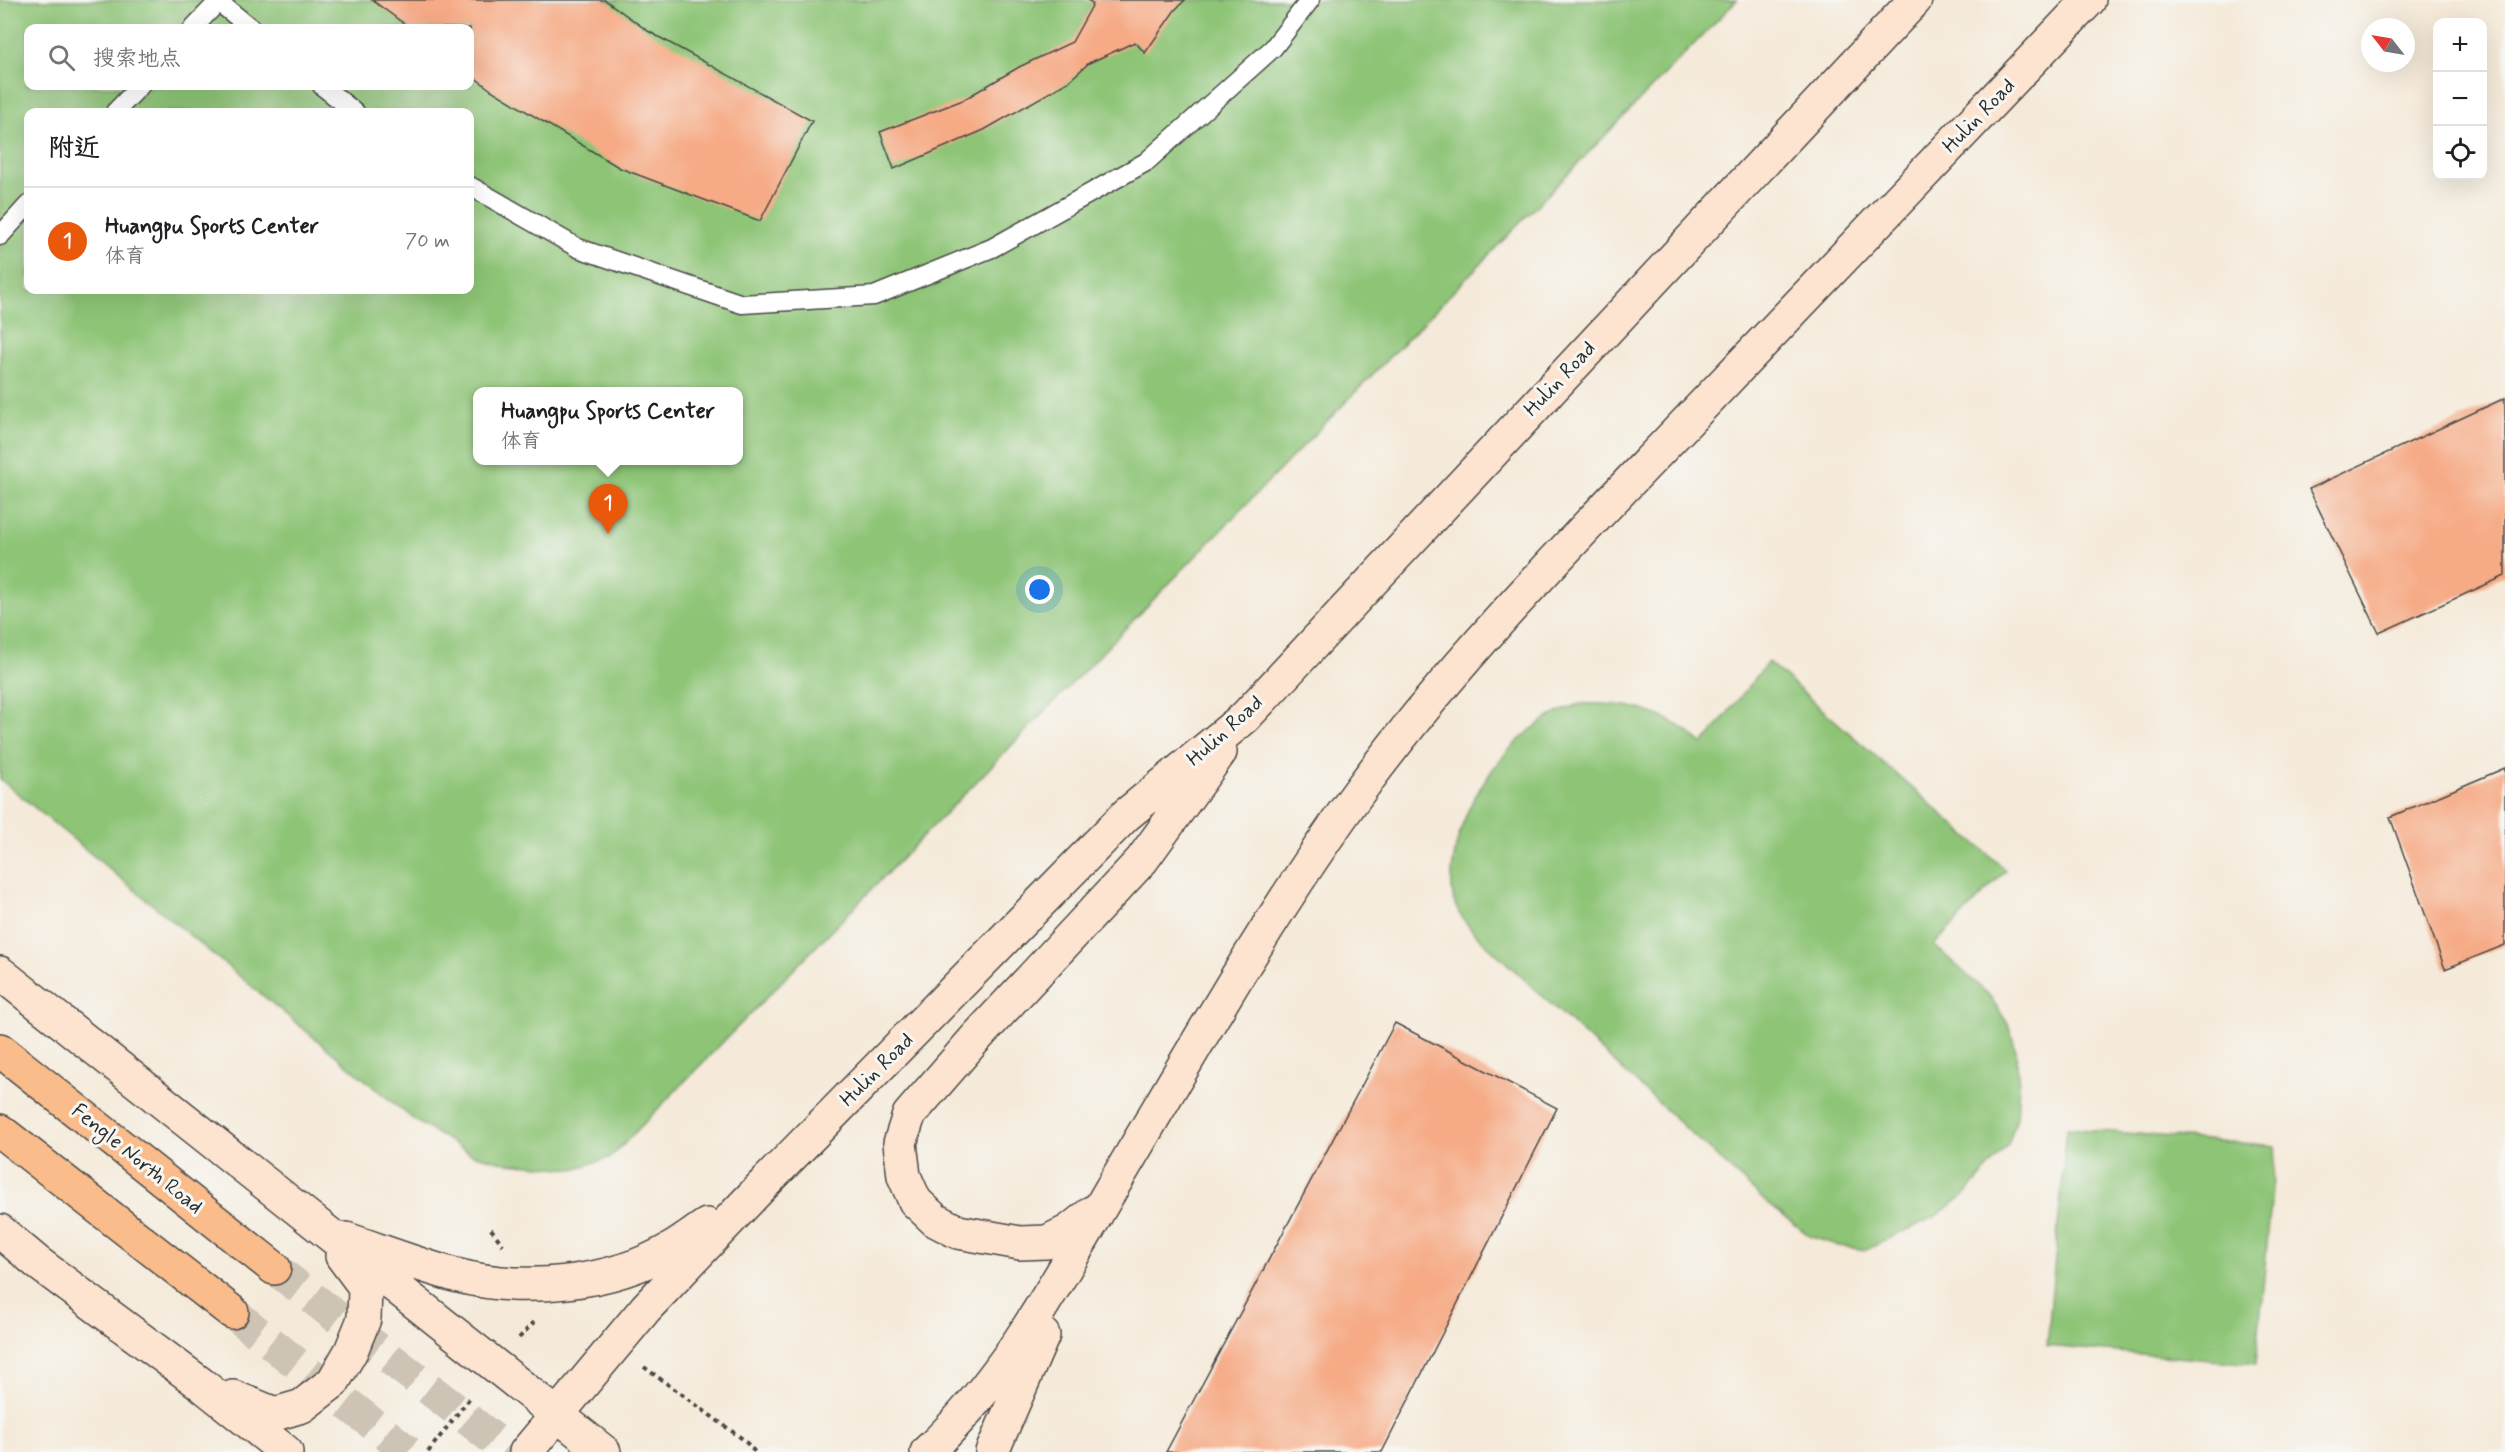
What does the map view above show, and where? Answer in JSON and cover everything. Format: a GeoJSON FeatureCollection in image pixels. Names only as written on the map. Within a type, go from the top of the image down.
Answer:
{"type":"FeatureCollection","features":[{"type":"Feature","properties":{"kind":"main road","name":"Hulin Road"},"geometry":{"type":"LineString","coordinates":[[526,1452],[613,1345],[762,1186],[1126,815],[1245,717],[1915,0]]}},
{"type":"Feature","properties":{"kind":"main road","name":"Hulin Road"},"geometry":{"type":"LineString","coordinates":[[927,1452],[948,1432],[997,1375],[1044,1304],[1223,1000],[1289,895],[1366,782],[1421,713],[1556,560],[2089,0]]}},
{"type":"Feature","properties":{"kind":"main road"},"geometry":{"type":"LineString","coordinates":[[1102,1205],[1069,1231],[1047,1242],[1020,1243],[958,1232],[935,1220],[915,1201],[904,1176],[900,1143],[909,1115],[975,1039],[1142,860],[1245,717]]}},
{"type":"Feature","properties":{"kind":"main road"},"geometry":{"type":"LineString","coordinates":[[0,973],[604,1452]]}},
{"type":"Feature","properties":{"kind":"main road","name":"Fengle North Road"},"geometry":{"type":"LineString","coordinates":[[0,1050],[274,1268]]}},
{"type":"Feature","properties":{"kind":"main road"},"geometry":{"type":"LineString","coordinates":[[0,1131],[232,1312]]}},
{"type":"Feature","properties":{"kind":"main road"},"geometry":{"type":"LineString","coordinates":[[325,1232],[456,1275],[508,1284],[583,1281],[630,1268],[672,1249],[762,1186]]}},
{"type":"Feature","properties":{"kind":"main road"},"geometry":{"type":"LineString","coordinates":[[992,1452],[1102,1205]]}},
{"type":"Feature","properties":{"kind":"main road"},"geometry":{"type":"LineString","coordinates":[[0,1231],[38,1263],[201,1384],[286,1452]]}},
{"type":"Feature","properties":{"kind":"main road"},"geometry":{"type":"LineString","coordinates":[[201,1384],[275,1414],[302,1406],[333,1382],[351,1351],[363,1319],[365,1287],[325,1232]]}},
{"type":"Feature","properties":{"kind":"main road"},"geometry":{"type":"LineString","coordinates":[[201,1384],[249,1452]]}},
{"type":"Feature","properties":{"kind":"lane"},"geometry":{"type":"LineString","coordinates":[[474,188],[578,248],[742,304],[874,296],[992,248],[1146,162],[1273,48],[1310,0]]}},
{"type":"Feature","properties":{"kind":"lane"},"geometry":{"type":"LineString","coordinates":[[197,24],[217,1],[246,24]]}},
{"type":"Feature","properties":{"kind":"lane"},"geometry":{"type":"LineString","coordinates":[[119,108],[136,90]]}},
{"type":"Feature","properties":{"kind":"lane"},"geometry":{"type":"LineString","coordinates":[[327,90],[350,108]]}},
{"type":"Feature","properties":{"kind":"lane"},"geometry":{"type":"LineString","coordinates":[[0,236],[24,209]]}},
{"type":"Feature","properties":{"kind":"path"},"geometry":{"type":"LineString","coordinates":[[613,1345],[744,1440],[755,1452]]}},
{"type":"Feature","properties":{"kind":"green space"},"geometry":{"type":"Polygon","coordinates":[[[0,0],[1737,0],[611,1157],[574,1169],[507,1163],[471,1154],[414,1120],[0,779],[0,0]]]}},
{"type":"Feature","properties":{"kind":"green space"},"geometry":{"type":"Polygon","coordinates":[[[1768,662],[2006,870],[1934,945],[1989,995],[2008,1024],[2016,1050],[2019,1085],[2017,1117],[2008,1145],[1965,1195],[1934,1217],[1866,1250],[1839,1246],[1810,1236],[1768,1204],[1474,933],[1458,911],[1452,892],[1454,858],[1469,810],[1496,765],[1533,729],[1554,715],[1577,705],[1614,705],[1655,714],[1680,727],[1703,744],[1768,662]]]}},
{"type":"Feature","properties":{"kind":"green space"},"geometry":{"type":"Polygon","coordinates":[[[2067,1128],[2276,1146],[2256,1364],[2047,1346],[2067,1128]]]}},
{"type":"Feature","properties":{"kind":"building"},"geometry":{"type":"Polygon","coordinates":[[[372,0],[605,0],[648,31],[812,121],[760,221],[620,168],[491,90],[474,77],[474,24],[405,24],[372,0]]]}},
{"type":"Feature","properties":{"kind":"building"},"geometry":{"type":"Polygon","coordinates":[[[1088,0],[1185,0],[1175,10],[1145,53],[1135,42],[1089,63],[1068,82],[984,130],[894,169],[880,132],[963,100],[1019,67],[1072,42],[1093,4],[1088,0]]]}},
{"type":"Feature","properties":{"kind":"building"},"geometry":{"type":"Polygon","coordinates":[[[2505,398],[2505,576],[2379,633],[2309,489],[2505,398]]]}},
{"type":"Feature","properties":{"kind":"building"},"geometry":{"type":"Polygon","coordinates":[[[2505,768],[2505,945],[2445,969],[2390,817],[2505,768]]]}},
{"type":"Feature","properties":{"kind":"building"},"geometry":{"type":"Polygon","coordinates":[[[1395,1023],[1557,1108],[1382,1452],[1166,1452],[1395,1023]]]}},
{"type":"Feature","properties":{"kind":"tunnel"},"geometry":{"type":"LineString","coordinates":[[274,1268],[510,1452]]}},
{"type":"Feature","properties":{"kind":"tunnel"},"geometry":{"type":"LineString","coordinates":[[232,1312],[408,1452]]}},
{"type":"Feature","properties":{"kind":"place","name":"Huangpu Sports Center"},"geometry":{"type":"Point","coordinates":[608,534]}}]}
